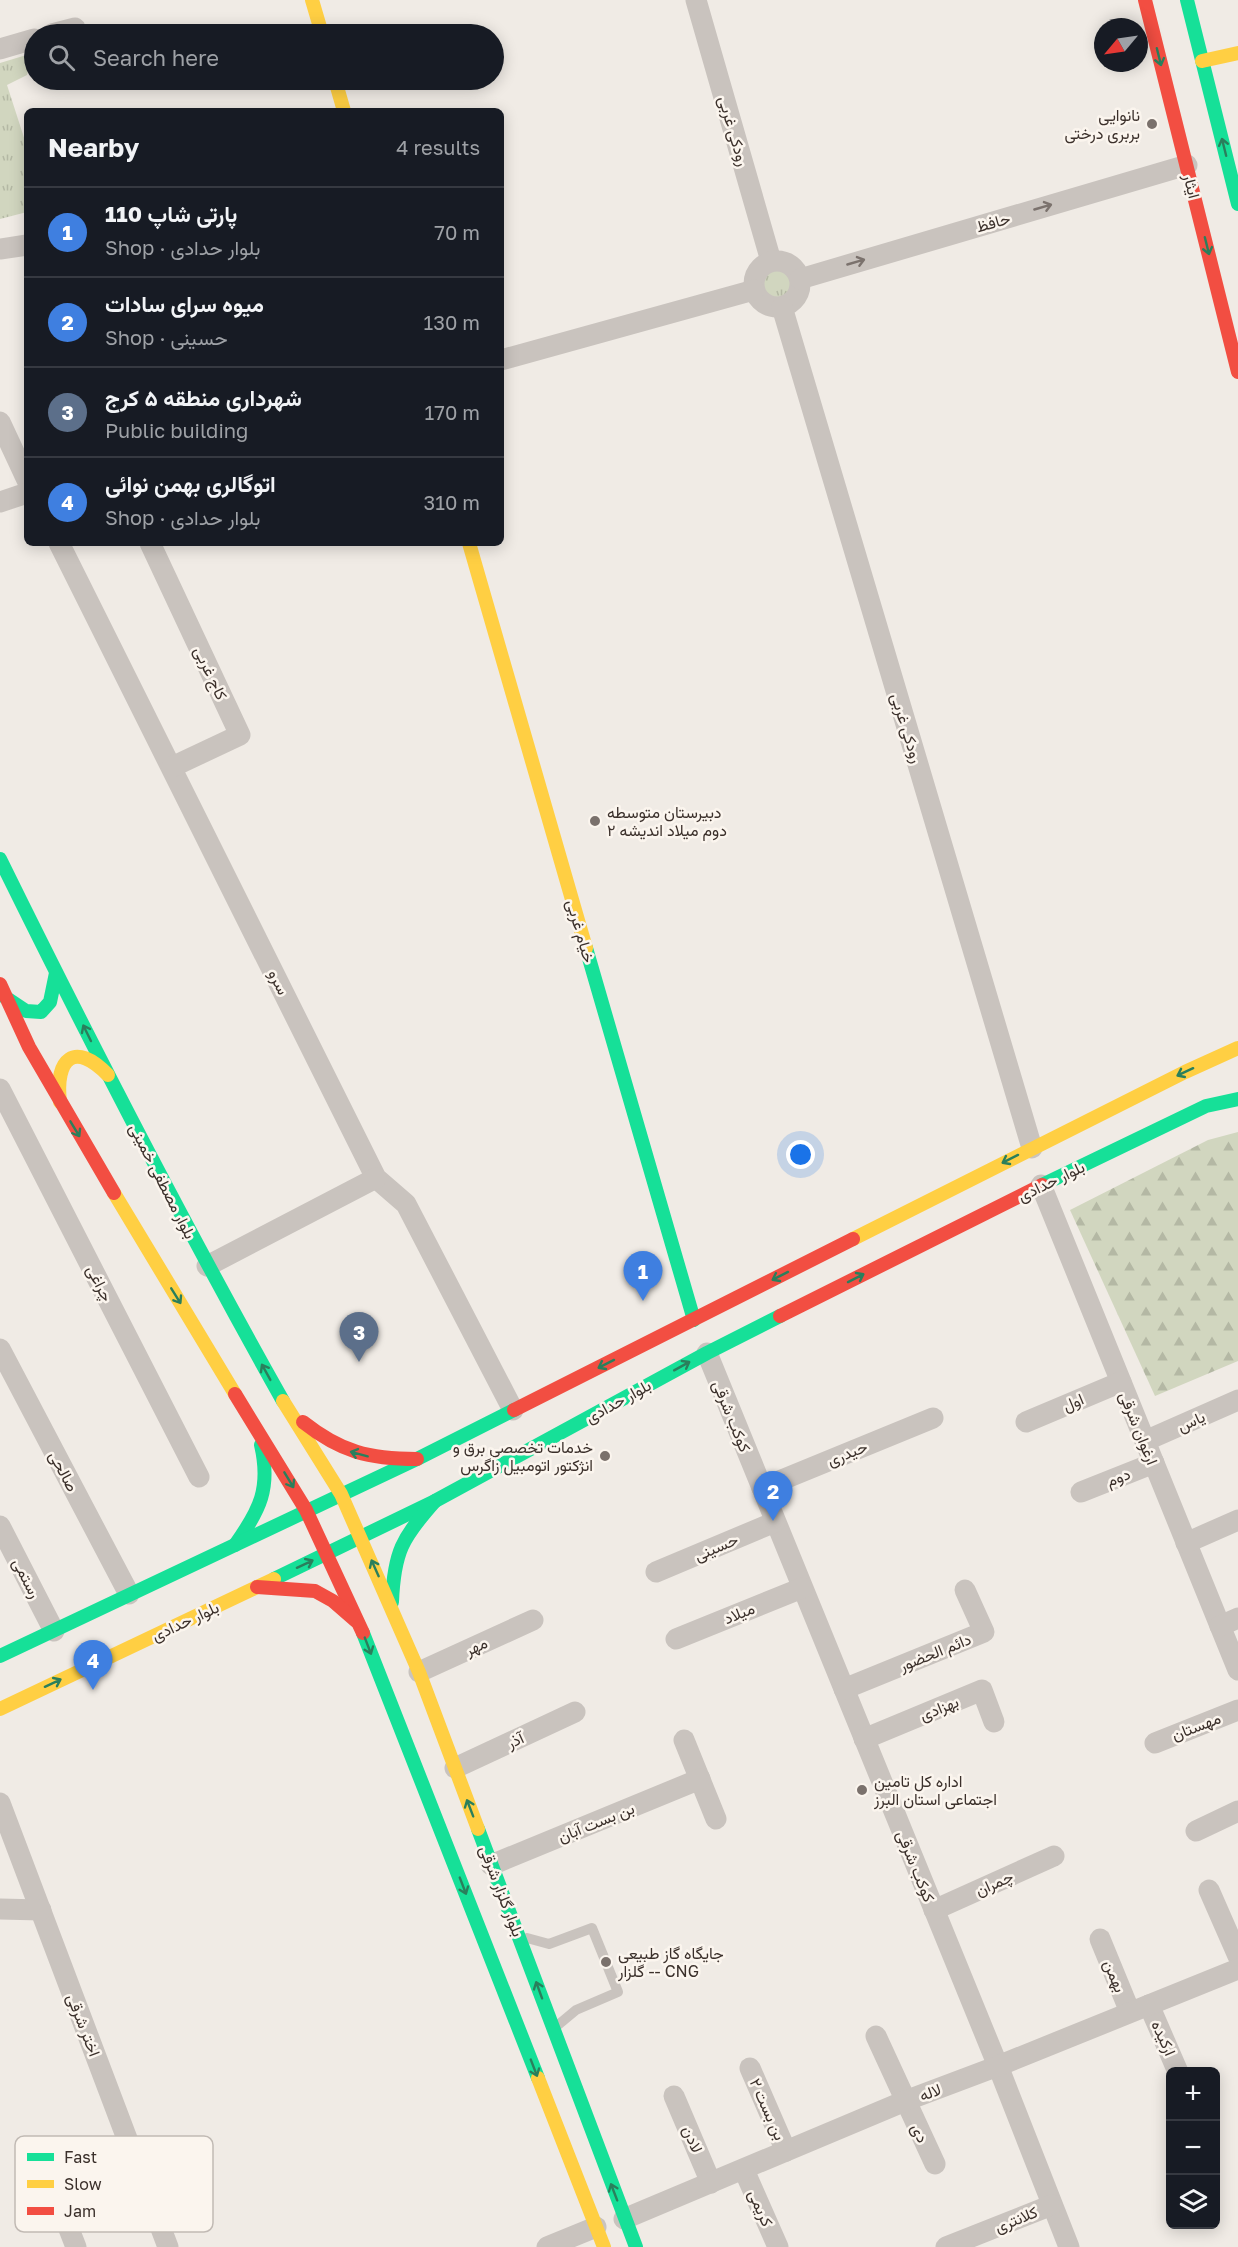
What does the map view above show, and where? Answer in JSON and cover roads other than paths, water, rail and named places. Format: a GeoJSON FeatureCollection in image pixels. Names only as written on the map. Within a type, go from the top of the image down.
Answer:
{"type":"FeatureCollection","features":[{"type":"Feature","properties":{"kind":"main road"},"geometry":{"type":"LineString","coordinates":[[312,0],[319,24]]}},
{"type":"Feature","properties":{"kind":"main road","name":"ایثار"},"geometry":{"type":"LineString","coordinates":[[1145,0],[1238,372]]}},
{"type":"Feature","properties":{"kind":"main road"},"geometry":{"type":"LineString","coordinates":[[1187,0],[1238,204]]}},
{"type":"Feature","properties":{"kind":"main road"},"geometry":{"type":"LineString","coordinates":[[1202,61],[1238,53]]}},
{"type":"Feature","properties":{"kind":"main road"},"geometry":{"type":"LineString","coordinates":[[338,90],[343,108]]}},
{"type":"Feature","properties":{"kind":"main road","name":"خیام غربی"},"geometry":{"type":"LineString","coordinates":[[470,546],[694,1320]]}},
{"type":"Feature","properties":{"kind":"main road","name":"بلوار مصطفی خمینی"},"geometry":{"type":"LineString","coordinates":[[0,859],[207,1266],[286,1407],[341,1494],[362,1538]]}},
{"type":"Feature","properties":{"kind":"main road"},"geometry":{"type":"LineString","coordinates":[[3,990],[26,1011],[40,1012],[48,1007],[54,995],[56,973]]}},
{"type":"Feature","properties":{"kind":"main road"},"geometry":{"type":"LineString","coordinates":[[3,990],[29,1047],[60,1102],[141,1240],[306,1510],[359,1623],[604,2247]]}},
{"type":"Feature","properties":{"kind":"main road"},"geometry":{"type":"LineString","coordinates":[[0,1656],[417,1459],[1185,1072],[1238,1048]]}},
{"type":"Feature","properties":{"kind":"main road"},"geometry":{"type":"LineString","coordinates":[[60,1102],[58,1087],[60,1075],[63,1067],[77,1056],[86,1057],[108,1075]]}},
{"type":"Feature","properties":{"kind":"main road","name":"بلوار حدادی"},"geometry":{"type":"LineString","coordinates":[[0,1709],[362,1538],[435,1501],[707,1353],[1041,1185],[1206,1106],[1238,1099]]}},
{"type":"Feature","properties":{"kind":"main road"},"geometry":{"type":"LineString","coordinates":[[286,1407],[320,1437],[339,1448],[384,1460],[417,1459]]}},
{"type":"Feature","properties":{"kind":"main road"},"geometry":{"type":"LineString","coordinates":[[235,1545],[256,1517],[266,1490],[265,1458],[254,1423]]}},
{"type":"Feature","properties":{"kind":"main road"},"geometry":{"type":"LineString","coordinates":[[392,1607],[392,1580],[396,1554],[405,1535],[435,1501]]}},
{"type":"Feature","properties":{"kind":"main road","name":"بلوار گلزار شرقی"},"geometry":{"type":"LineString","coordinates":[[362,1538],[419,1672],[636,2247]]}},
{"type":"Feature","properties":{"kind":"main road"},"geometry":{"type":"LineString","coordinates":[[257,1587],[315,1592],[333,1601],[359,1623]]}},
{"type":"Feature","properties":{"kind":"street","name":"رودکی غربی"},"geometry":{"type":"LineString","coordinates":[[696,0],[771,261]]}},
{"type":"Feature","properties":{"kind":"street"},"geometry":{"type":"LineString","coordinates":[[0,49],[24,42]]}},
{"type":"Feature","properties":{"kind":"street","name":"حافظ"},"geometry":{"type":"LineString","coordinates":[[800,279],[1187,165]]}},
{"type":"Feature","properties":{"kind":"street"},"geometry":{"type":"LineString","coordinates":[[0,249],[24,245]]}},
{"type":"Feature","properties":{"kind":"street"},"geometry":{"type":"LineString","coordinates":[[771,261],[779,261],[792,266],[800,279],[795,300],[782,307],[766,306],[754,290],[754,278],[758,270],[771,261]]}},
{"type":"Feature","properties":{"kind":"street"},"geometry":{"type":"LineString","coordinates":[[504,359],[754,290]]}},
{"type":"Feature","properties":{"kind":"street","name":"رودکی غربی"},"geometry":{"type":"LineString","coordinates":[[782,307],[1032,1149]]}},
{"type":"Feature","properties":{"kind":"street"},"geometry":{"type":"LineString","coordinates":[[0,422],[24,474]]}},
{"type":"Feature","properties":{"kind":"street"},"geometry":{"type":"LineString","coordinates":[[0,501],[24,494]]}},
{"type":"Feature","properties":{"kind":"street","name":"سرو"},"geometry":{"type":"LineString","coordinates":[[60,546],[376,1178],[405,1204],[513,1410]]}},
{"type":"Feature","properties":{"kind":"street","name":"کاج غربی"},"geometry":{"type":"LineString","coordinates":[[151,546],[240,735],[172,767]]}},
{"type":"Feature","properties":{"kind":"street","name":"چراغی"},"geometry":{"type":"LineString","coordinates":[[0,1089],[200,1478]]}},
{"type":"Feature","properties":{"kind":"street"},"geometry":{"type":"LineString","coordinates":[[207,1266],[376,1178]]}},
{"type":"Feature","properties":{"kind":"street","name":"ارغوان شرقی"},"geometry":{"type":"LineString","coordinates":[[1041,1185],[1186,1543],[1229,1622],[1238,1670]]}},
{"type":"Feature","properties":{"kind":"street","name":"صالحی"},"geometry":{"type":"LineString","coordinates":[[0,1349],[129,1594]]}},
{"type":"Feature","properties":{"kind":"street","name":"کوکب شرقی"},"geometry":{"type":"LineString","coordinates":[[707,1353],[998,2066],[1069,2247]]}},
{"type":"Feature","properties":{"kind":"street","name":"اول"},"geometry":{"type":"LineString","coordinates":[[1026,1422],[1121,1382]]}},
{"type":"Feature","properties":{"kind":"street","name":"یاس"},"geometry":{"type":"LineString","coordinates":[[1145,1441],[1238,1400]]}},
{"type":"Feature","properties":{"kind":"street","name":"حیدری"},"geometry":{"type":"LineString","coordinates":[[762,1488],[933,1418]]}},
{"type":"Feature","properties":{"kind":"street","name":"دوم"},"geometry":{"type":"LineString","coordinates":[[1081,1492],[1154,1463]]}},
{"type":"Feature","properties":{"kind":"street"},"geometry":{"type":"LineString","coordinates":[[1186,1543],[1238,1520]]}},
{"type":"Feature","properties":{"kind":"street","name":"حسینی"},"geometry":{"type":"LineString","coordinates":[[656,1572],[775,1522]]}},
{"type":"Feature","properties":{"kind":"street","name":"رستمی"},"geometry":{"type":"LineString","coordinates":[[0,1526],[54,1631]]}},
{"type":"Feature","properties":{"kind":"street","name":"میلاد"},"geometry":{"type":"LineString","coordinates":[[676,1639],[802,1588]]}},
{"type":"Feature","properties":{"kind":"street","name":"دائم الحضور"},"geometry":{"type":"LineString","coordinates":[[844,1689],[984,1632],[965,1590]]}},
{"type":"Feature","properties":{"kind":"street","name":"مهر"},"geometry":{"type":"LineString","coordinates":[[419,1672],[533,1620]]}},
{"type":"Feature","properties":{"kind":"street","name":"بهزادی"},"geometry":{"type":"LineString","coordinates":[[864,1739],[982,1690],[994,1722]]}},
{"type":"Feature","properties":{"kind":"street","name":"مهستان"},"geometry":{"type":"LineString","coordinates":[[1155,1743],[1238,1710]]}},
{"type":"Feature","properties":{"kind":"street","name":"آذر"},"geometry":{"type":"LineString","coordinates":[[455,1768],[575,1712]]}},
{"type":"Feature","properties":{"kind":"street"},"geometry":{"type":"LineString","coordinates":[[684,1740],[716,1819]]}},
{"type":"Feature","properties":{"kind":"street","name":"بن بست آبان"},"geometry":{"type":"LineString","coordinates":[[491,1865],[700,1779]]}},
{"type":"Feature","properties":{"kind":"street","name":"اختر شرقی"},"geometry":{"type":"LineString","coordinates":[[0,1803],[126,2136]]}},
{"type":"Feature","properties":{"kind":"street"},"geometry":{"type":"LineString","coordinates":[[1196,1831],[1238,1811]]}},
{"type":"Feature","properties":{"kind":"street","name":"چمران"},"geometry":{"type":"LineString","coordinates":[[934,1910],[1054,1856]]}},
{"type":"Feature","properties":{"kind":"street"},"geometry":{"type":"LineString","coordinates":[[1209,1890],[1238,1956]]}},
{"type":"Feature","properties":{"kind":"street"},"geometry":{"type":"LineString","coordinates":[[0,1909],[41,1911]]}},
{"type":"Feature","properties":{"kind":"street","name":"بهمن"},"geometry":{"type":"LineString","coordinates":[[1100,1939],[1139,2009]]}},
{"type":"Feature","properties":{"kind":"street","name":"لاله"},"geometry":{"type":"LineString","coordinates":[[624,2219],[905,2102],[1238,1969]]}},
{"type":"Feature","properties":{"kind":"street","name":"ارکیده"},"geometry":{"type":"LineString","coordinates":[[1139,2009],[1175,2067]]}},
{"type":"Feature","properties":{"kind":"street","name":"دی"},"geometry":{"type":"LineString","coordinates":[[876,2036],[935,2164]]}},
{"type":"Feature","properties":{"kind":"street","name":"بن بست ۲"},"geometry":{"type":"LineString","coordinates":[[750,2068],[786,2151]]}},
{"type":"Feature","properties":{"kind":"street","name":"لادن"},"geometry":{"type":"LineString","coordinates":[[674,2096],[711,2183]]}},
{"type":"Feature","properties":{"kind":"street","name":"کریمی"},"geometry":{"type":"LineString","coordinates":[[744,2170],[778,2247]]}},
{"type":"Feature","properties":{"kind":"street","name":"کلانتری"},"geometry":{"type":"LineString","coordinates":[[946,2247],[1052,2205]]}},
{"type":"Feature","properties":{"kind":"street"},"geometry":{"type":"LineString","coordinates":[[547,2247],[596,2227]]}},
{"type":"Feature","properties":{"kind":"street"},"geometry":{"type":"LineString","coordinates":[[70,2232],[76,2247]]}},
{"type":"Feature","properties":{"kind":"street","name":"اختر شرقی"},"geometry":{"type":"LineString","coordinates":[[162,2232],[168,2247]]}},
{"type":"Feature","properties":{"kind":"lane"},"geometry":{"type":"LineString","coordinates":[[519,1936],[549,1944],[592,1929],[618,1992],[576,2010],[553,2029]]}},
{"type":"Feature","properties":{"kind":"place","name":"نانوایی بربری درختی"},"geometry":{"type":"Point","coordinates":[1152,124]}},
{"type":"Feature","properties":{"kind":"place","name":"دبیرستان متوسطه دوم میلاد اندیشه ۲"},"geometry":{"type":"Point","coordinates":[595,821]}},
{"type":"Feature","properties":{"kind":"place","name":"پارتی شاپ 110"},"geometry":{"type":"Point","coordinates":[643,1301]}},
{"type":"Feature","properties":{"kind":"place","name":"شهرداری منطقه ۵ کرج"},"geometry":{"type":"Point","coordinates":[359,1362]}},
{"type":"Feature","properties":{"kind":"place","name":"خدمات تخصصی برق و انژکتور اتومبیل زاگرس"},"geometry":{"type":"Point","coordinates":[605,1456]}},
{"type":"Feature","properties":{"kind":"place","name":"میوه سرای سادات"},"geometry":{"type":"Point","coordinates":[773,1521]}},
{"type":"Feature","properties":{"kind":"place","name":"اتوگالری بهمن نوائی"},"geometry":{"type":"Point","coordinates":[93,1690]}},
{"type":"Feature","properties":{"kind":"place","name":"اداره کل تامین اجتماعی استان البرز"},"geometry":{"type":"Point","coordinates":[862,1790]}},
{"type":"Feature","properties":{"kind":"place","name":"جایگاه گاز طبیعی گلزار -- CNG"},"geometry":{"type":"Point","coordinates":[606,1962]}}]}
